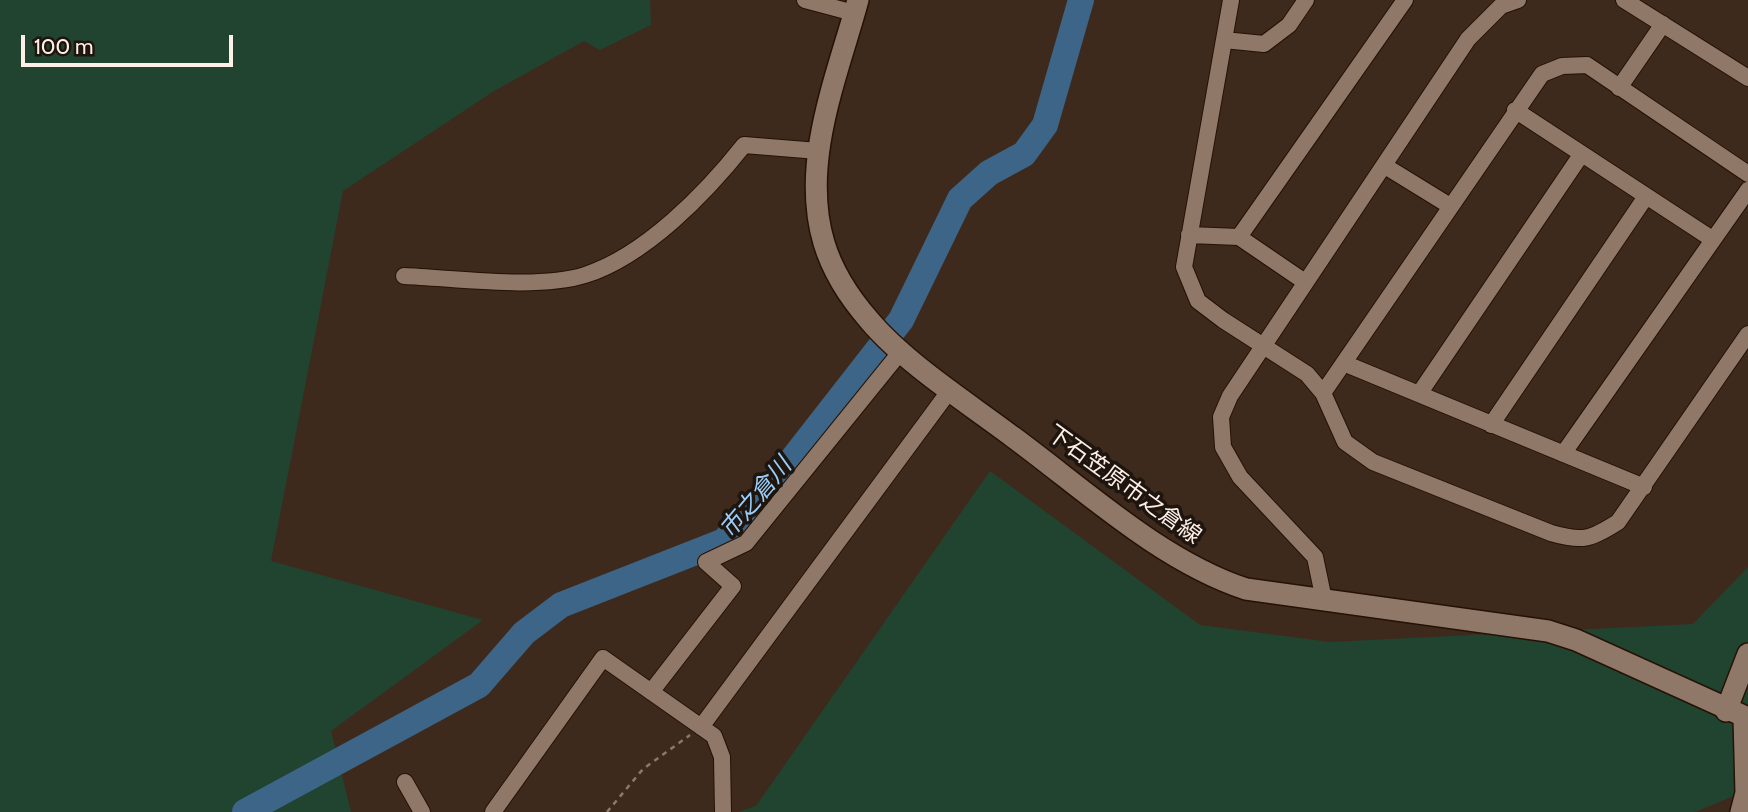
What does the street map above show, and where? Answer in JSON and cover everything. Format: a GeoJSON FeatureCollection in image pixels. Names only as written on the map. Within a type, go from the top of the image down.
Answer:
{"type":"FeatureCollection","features":[{"type":"Feature","properties":{"kind":"main road","name":"下石笠原市之倉線"},"geometry":{"type":"LineString","coordinates":[[856,7],[818,151],[818,203],[824,242],[839,282],[870,322],[950,390],[1171,555],[1220,581],[1246,589],[1548,631],[1576,640],[1739,716]]}},
{"type":"Feature","properties":{"kind":"main road"},"geometry":{"type":"LineString","coordinates":[[1741,812],[1746,793],[1739,716],[1748,654]]}},
{"type":"Feature","properties":{"kind":"street"},"geometry":{"type":"LineString","coordinates":[[805,0],[856,7]]}},
{"type":"Feature","properties":{"kind":"street"},"geometry":{"type":"LineString","coordinates":[[1231,0],[1184,267],[1198,301],[1307,374],[1324,393],[1345,442],[1373,462],[1551,533],[1576,541],[1595,536],[1618,522],[1748,334]]}},
{"type":"Feature","properties":{"kind":"street"},"geometry":{"type":"LineString","coordinates":[[1224,40],[1264,44],[1289,24],[1306,0]]}},
{"type":"Feature","properties":{"kind":"street"},"geometry":{"type":"LineString","coordinates":[[1239,237],[1405,0]]}},
{"type":"Feature","properties":{"kind":"street"},"geometry":{"type":"LineString","coordinates":[[1324,600],[1315,557],[1240,477],[1223,447],[1221,417],[1230,396],[1468,39],[1496,3],[1517,0]]}},
{"type":"Feature","properties":{"kind":"street"},"geometry":{"type":"LineString","coordinates":[[1624,0],[1748,78]]}},
{"type":"Feature","properties":{"kind":"street"},"geometry":{"type":"LineString","coordinates":[[1619,88],[1663,24]]}},
{"type":"Feature","properties":{"kind":"street"},"geometry":{"type":"LineString","coordinates":[[1324,393],[1542,74],[1562,66],[1587,65],[1748,174]]}},
{"type":"Feature","properties":{"kind":"street"},"geometry":{"type":"LineString","coordinates":[[1515,110],[1645,198],[1712,239]]}},
{"type":"Feature","properties":{"kind":"street"},"geometry":{"type":"LineString","coordinates":[[404,276],[531,281],[584,275],[613,262],[666,225],[720,176],[744,145],[818,151]]}},
{"type":"Feature","properties":{"kind":"street"},"geometry":{"type":"LineString","coordinates":[[1419,394],[1581,155]]}},
{"type":"Feature","properties":{"kind":"street"},"geometry":{"type":"LineString","coordinates":[[1385,166],[1450,206]]}},
{"type":"Feature","properties":{"kind":"street"},"geometry":{"type":"LineString","coordinates":[[1563,454],[1748,190]]}},
{"type":"Feature","properties":{"kind":"street"},"geometry":{"type":"LineString","coordinates":[[1491,425],[1645,198]]}},
{"type":"Feature","properties":{"kind":"street"},"geometry":{"type":"LineString","coordinates":[[1189,234],[1239,237],[1306,282]]}},
{"type":"Feature","properties":{"kind":"street"},"geometry":{"type":"LineString","coordinates":[[651,692],[733,586],[706,562],[746,543],[902,350]]}},
{"type":"Feature","properties":{"kind":"street"},"geometry":{"type":"LineString","coordinates":[[1346,364],[1644,487]]}},
{"type":"Feature","properties":{"kind":"street"},"geometry":{"type":"LineString","coordinates":[[701,726],[950,390]]}},
{"type":"Feature","properties":{"kind":"street"},"geometry":{"type":"LineString","coordinates":[[493,812],[603,658],[714,736],[722,757],[723,812]]}},
{"type":"Feature","properties":{"kind":"street"},"geometry":{"type":"LineString","coordinates":[[405,782],[422,812]]}},
{"type":"Feature","properties":{"kind":"path"},"geometry":{"type":"LineString","coordinates":[[607,812],[643,769],[701,726]]}},
{"type":"Feature","properties":{"kind":"green space"},"geometry":{"type":"Polygon","coordinates":[[[0,0],[650,0],[651,25],[600,50],[584,41],[494,91],[343,191],[271,561],[483,620],[331,731],[351,812],[0,812],[0,0]]]}},
{"type":"Feature","properties":{"kind":"green space"},"geometry":{"type":"Polygon","coordinates":[[[990,471],[1200,625],[1330,642],[1693,624],[1748,567],[1748,790],[1695,812],[738,812],[756,806],[990,471]]]}},
{"type":"Feature","properties":{"kind":"waterway","name":"市之倉川"},"geometry":{"type":"LineString","coordinates":[[245,812],[479,685],[524,633],[561,605],[724,541],[766,493],[901,320],[960,199],[989,173],[1024,154],[1045,125],[1081,0]]}}]}
